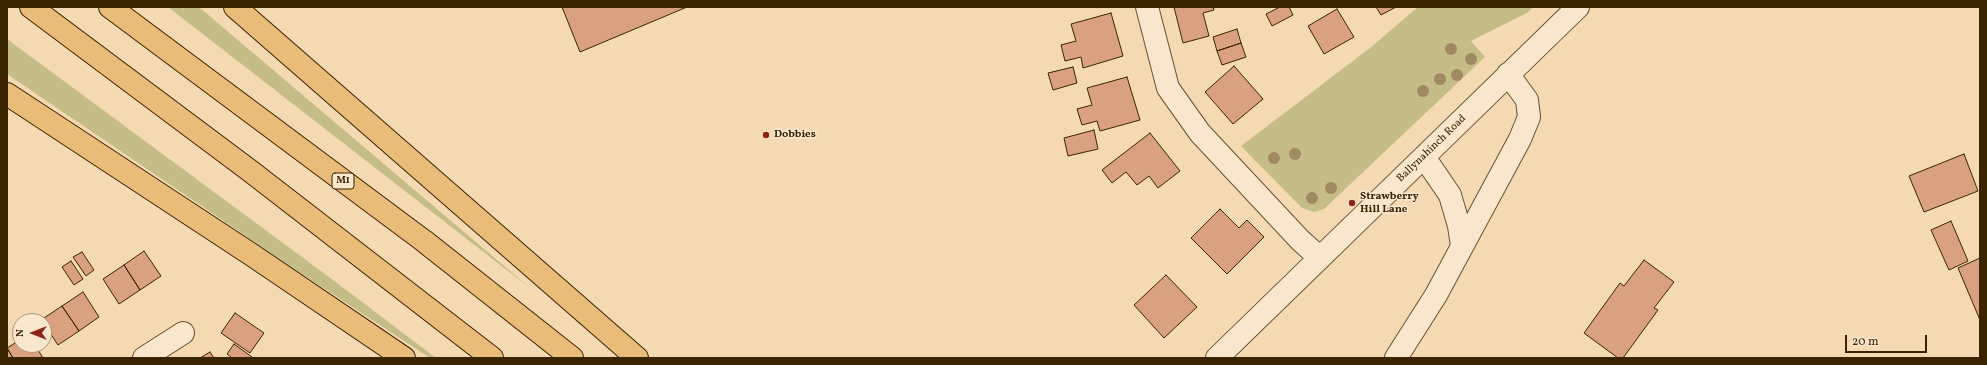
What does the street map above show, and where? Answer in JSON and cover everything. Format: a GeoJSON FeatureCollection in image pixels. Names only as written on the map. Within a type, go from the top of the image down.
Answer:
{"type":"FeatureCollection","features":[{"type":"Feature","properties":{"kind":"highway"},"geometry":{"type":"LineString","coordinates":[[31,7],[243,166],[492,358]]}},
{"type":"Feature","properties":{"kind":"highway","name":"M1"},"geometry":{"type":"LineString","coordinates":[[110,7],[424,241],[572,358]]}},
{"type":"Feature","properties":{"kind":"highway"},"geometry":{"type":"LineString","coordinates":[[234,7],[637,358]]}},
{"type":"Feature","properties":{"kind":"highway"},"geometry":{"type":"LineString","coordinates":[[7,94],[252,255],[404,358]]}},
{"type":"Feature","properties":{"kind":"street"},"geometry":{"type":"LineString","coordinates":[[1146,7],[1168,88],[1200,133],[1300,240],[1320,258]]}},
{"type":"Feature","properties":{"kind":"street","name":"Ballynahinch Road"},"geometry":{"type":"LineString","coordinates":[[1217,358],[1578,7]]}},
{"type":"Feature","properties":{"kind":"street"},"geometry":{"type":"LineString","coordinates":[[1396,358],[1436,295],[1520,139],[1529,117],[1527,100],[1508,74]]}},
{"type":"Feature","properties":{"kind":"street"},"geometry":{"type":"LineString","coordinates":[[1424,157],[1450,195],[1459,226],[1462,246]]}},
{"type":"Feature","properties":{"kind":"street"},"geometry":{"type":"LineString","coordinates":[[144,358],[183,333]]}},
{"type":"Feature","properties":{"kind":"shaded area"},"geometry":{"type":"Polygon","coordinates":[[[168,7],[199,7],[530,288],[168,7]]]}},
{"type":"Feature","properties":{"kind":"shaded area"},"geometry":{"type":"Polygon","coordinates":[[[1418,7],[1533,7],[1527,13],[1471,41],[1485,57],[1324,209],[1314,212],[1302,208],[1241,146],[1370,48],[1418,7]]]}},
{"type":"Feature","properties":{"kind":"shaded area"},"geometry":{"type":"Polygon","coordinates":[[[7,39],[436,358],[430,358],[287,264],[7,74],[7,39]]]}},
{"type":"Feature","properties":{"kind":"building"},"geometry":{"type":"Polygon","coordinates":[[[562,7],[687,7],[580,52],[562,7]]]}},
{"type":"Feature","properties":{"kind":"building"},"geometry":{"type":"Polygon","coordinates":[[[1174,7],[1213,7],[1214,10],[1203,13],[1209,36],[1183,43],[1174,7]]]}},
{"type":"Feature","properties":{"kind":"building"},"geometry":{"type":"Polygon","coordinates":[[[1280,7],[1289,7],[1293,15],[1272,26],[1266,14],[1280,7]]]}},
{"type":"Feature","properties":{"kind":"building"},"geometry":{"type":"Polygon","coordinates":[[[1376,7],[1396,7],[1381,15],[1376,7]]]}},
{"type":"Feature","properties":{"kind":"building"},"geometry":{"type":"Polygon","coordinates":[[[1337,9],[1354,37],[1324,54],[1308,26],[1337,9]]]}},
{"type":"Feature","properties":{"kind":"building"},"geometry":{"type":"Polygon","coordinates":[[[1111,13],[1123,56],[1083,68],[1081,57],[1065,61],[1061,45],[1076,41],[1071,24],[1111,13]]]}},
{"type":"Feature","properties":{"kind":"building"},"geometry":{"type":"Polygon","coordinates":[[[1237,29],[1241,43],[1217,51],[1213,37],[1237,29]]]}},
{"type":"Feature","properties":{"kind":"building"},"geometry":{"type":"Polygon","coordinates":[[[1241,43],[1246,57],[1222,65],[1217,51],[1241,43]]]}},
{"type":"Feature","properties":{"kind":"building"},"geometry":{"type":"Polygon","coordinates":[[[1234,66],[1263,99],[1233,124],[1205,92],[1234,66]]]}},
{"type":"Feature","properties":{"kind":"building"},"geometry":{"type":"Polygon","coordinates":[[[1073,67],[1077,83],[1053,90],[1048,73],[1073,67]]]}},
{"type":"Feature","properties":{"kind":"building"},"geometry":{"type":"Polygon","coordinates":[[[1127,77],[1140,120],[1100,131],[1097,121],[1082,125],[1077,109],[1092,105],[1087,88],[1127,77]]]}},
{"type":"Feature","properties":{"kind":"building"},"geometry":{"type":"Polygon","coordinates":[[[1094,130],[1098,149],[1068,156],[1064,138],[1094,130]]]}},
{"type":"Feature","properties":{"kind":"building"},"geometry":{"type":"Polygon","coordinates":[[[1150,133],[1180,171],[1158,188],[1149,176],[1137,185],[1126,172],[1112,183],[1102,170],[1150,133]]]}},
{"type":"Feature","properties":{"kind":"building"},"geometry":{"type":"Polygon","coordinates":[[[1964,154],[1978,191],[1924,212],[1909,176],[1964,154]]]}},
{"type":"Feature","properties":{"kind":"building"},"geometry":{"type":"Polygon","coordinates":[[[1220,209],[1239,228],[1247,220],[1264,237],[1227,274],[1191,238],[1220,209]]]}},
{"type":"Feature","properties":{"kind":"building"},"geometry":{"type":"Polygon","coordinates":[[[1951,221],[1968,261],[1949,270],[1931,230],[1951,221]]]}},
{"type":"Feature","properties":{"kind":"building"},"geometry":{"type":"Polygon","coordinates":[[[144,251],[161,276],[140,290],[124,265],[144,251]]]}},
{"type":"Feature","properties":{"kind":"building"},"geometry":{"type":"Polygon","coordinates":[[[82,252],[94,270],[86,276],[73,257],[82,252]]]}},
{"type":"Feature","properties":{"kind":"building"},"geometry":{"type":"Polygon","coordinates":[[[1980,258],[1980,320],[1958,268],[1980,258]]]}},
{"type":"Feature","properties":{"kind":"building"},"geometry":{"type":"Polygon","coordinates":[[[1644,260],[1674,282],[1654,308],[1658,310],[1623,358],[1618,358],[1584,333],[1620,283],[1624,286],[1644,260]]]}},
{"type":"Feature","properties":{"kind":"building"},"geometry":{"type":"Polygon","coordinates":[[[71,261],[83,279],[74,285],[62,267],[71,261]]]}},
{"type":"Feature","properties":{"kind":"building"},"geometry":{"type":"Polygon","coordinates":[[[124,265],[140,290],[119,304],[103,279],[124,265]]]}},
{"type":"Feature","properties":{"kind":"building"},"geometry":{"type":"Polygon","coordinates":[[[1166,275],[1197,307],[1164,338],[1134,305],[1166,275]]]}},
{"type":"Feature","properties":{"kind":"building"},"geometry":{"type":"Polygon","coordinates":[[[83,292],[99,317],[79,331],[62,306],[83,292]]]}},
{"type":"Feature","properties":{"kind":"building"},"geometry":{"type":"Polygon","coordinates":[[[62,306],[79,331],[58,345],[52,336],[52,313],[62,306]]]}},
{"type":"Feature","properties":{"kind":"building"},"geometry":{"type":"Polygon","coordinates":[[[235,313],[264,333],[250,353],[221,333],[235,313]]]}},
{"type":"Feature","properties":{"kind":"building"},"geometry":{"type":"Polygon","coordinates":[[[234,344],[252,358],[232,358],[227,354],[234,344]]]}},
{"type":"Feature","properties":{"kind":"building"},"geometry":{"type":"Polygon","coordinates":[[[12,345],[12,353],[40,353],[43,358],[13,358],[7,348],[12,345]]]}},
{"type":"Feature","properties":{"kind":"building"},"geometry":{"type":"Polygon","coordinates":[[[7,348],[13,358],[7,358],[7,348]]]}},
{"type":"Feature","properties":{"kind":"building"},"geometry":{"type":"Polygon","coordinates":[[[210,352],[214,358],[200,358],[210,352]]]}},
{"type":"Feature","properties":{"kind":"place","name":"Dobbies"},"geometry":{"type":"Point","coordinates":[766,135]}},
{"type":"Feature","properties":{"kind":"place","name":"Strawberry Hill Lane"},"geometry":{"type":"Point","coordinates":[1352,203]}}]}
